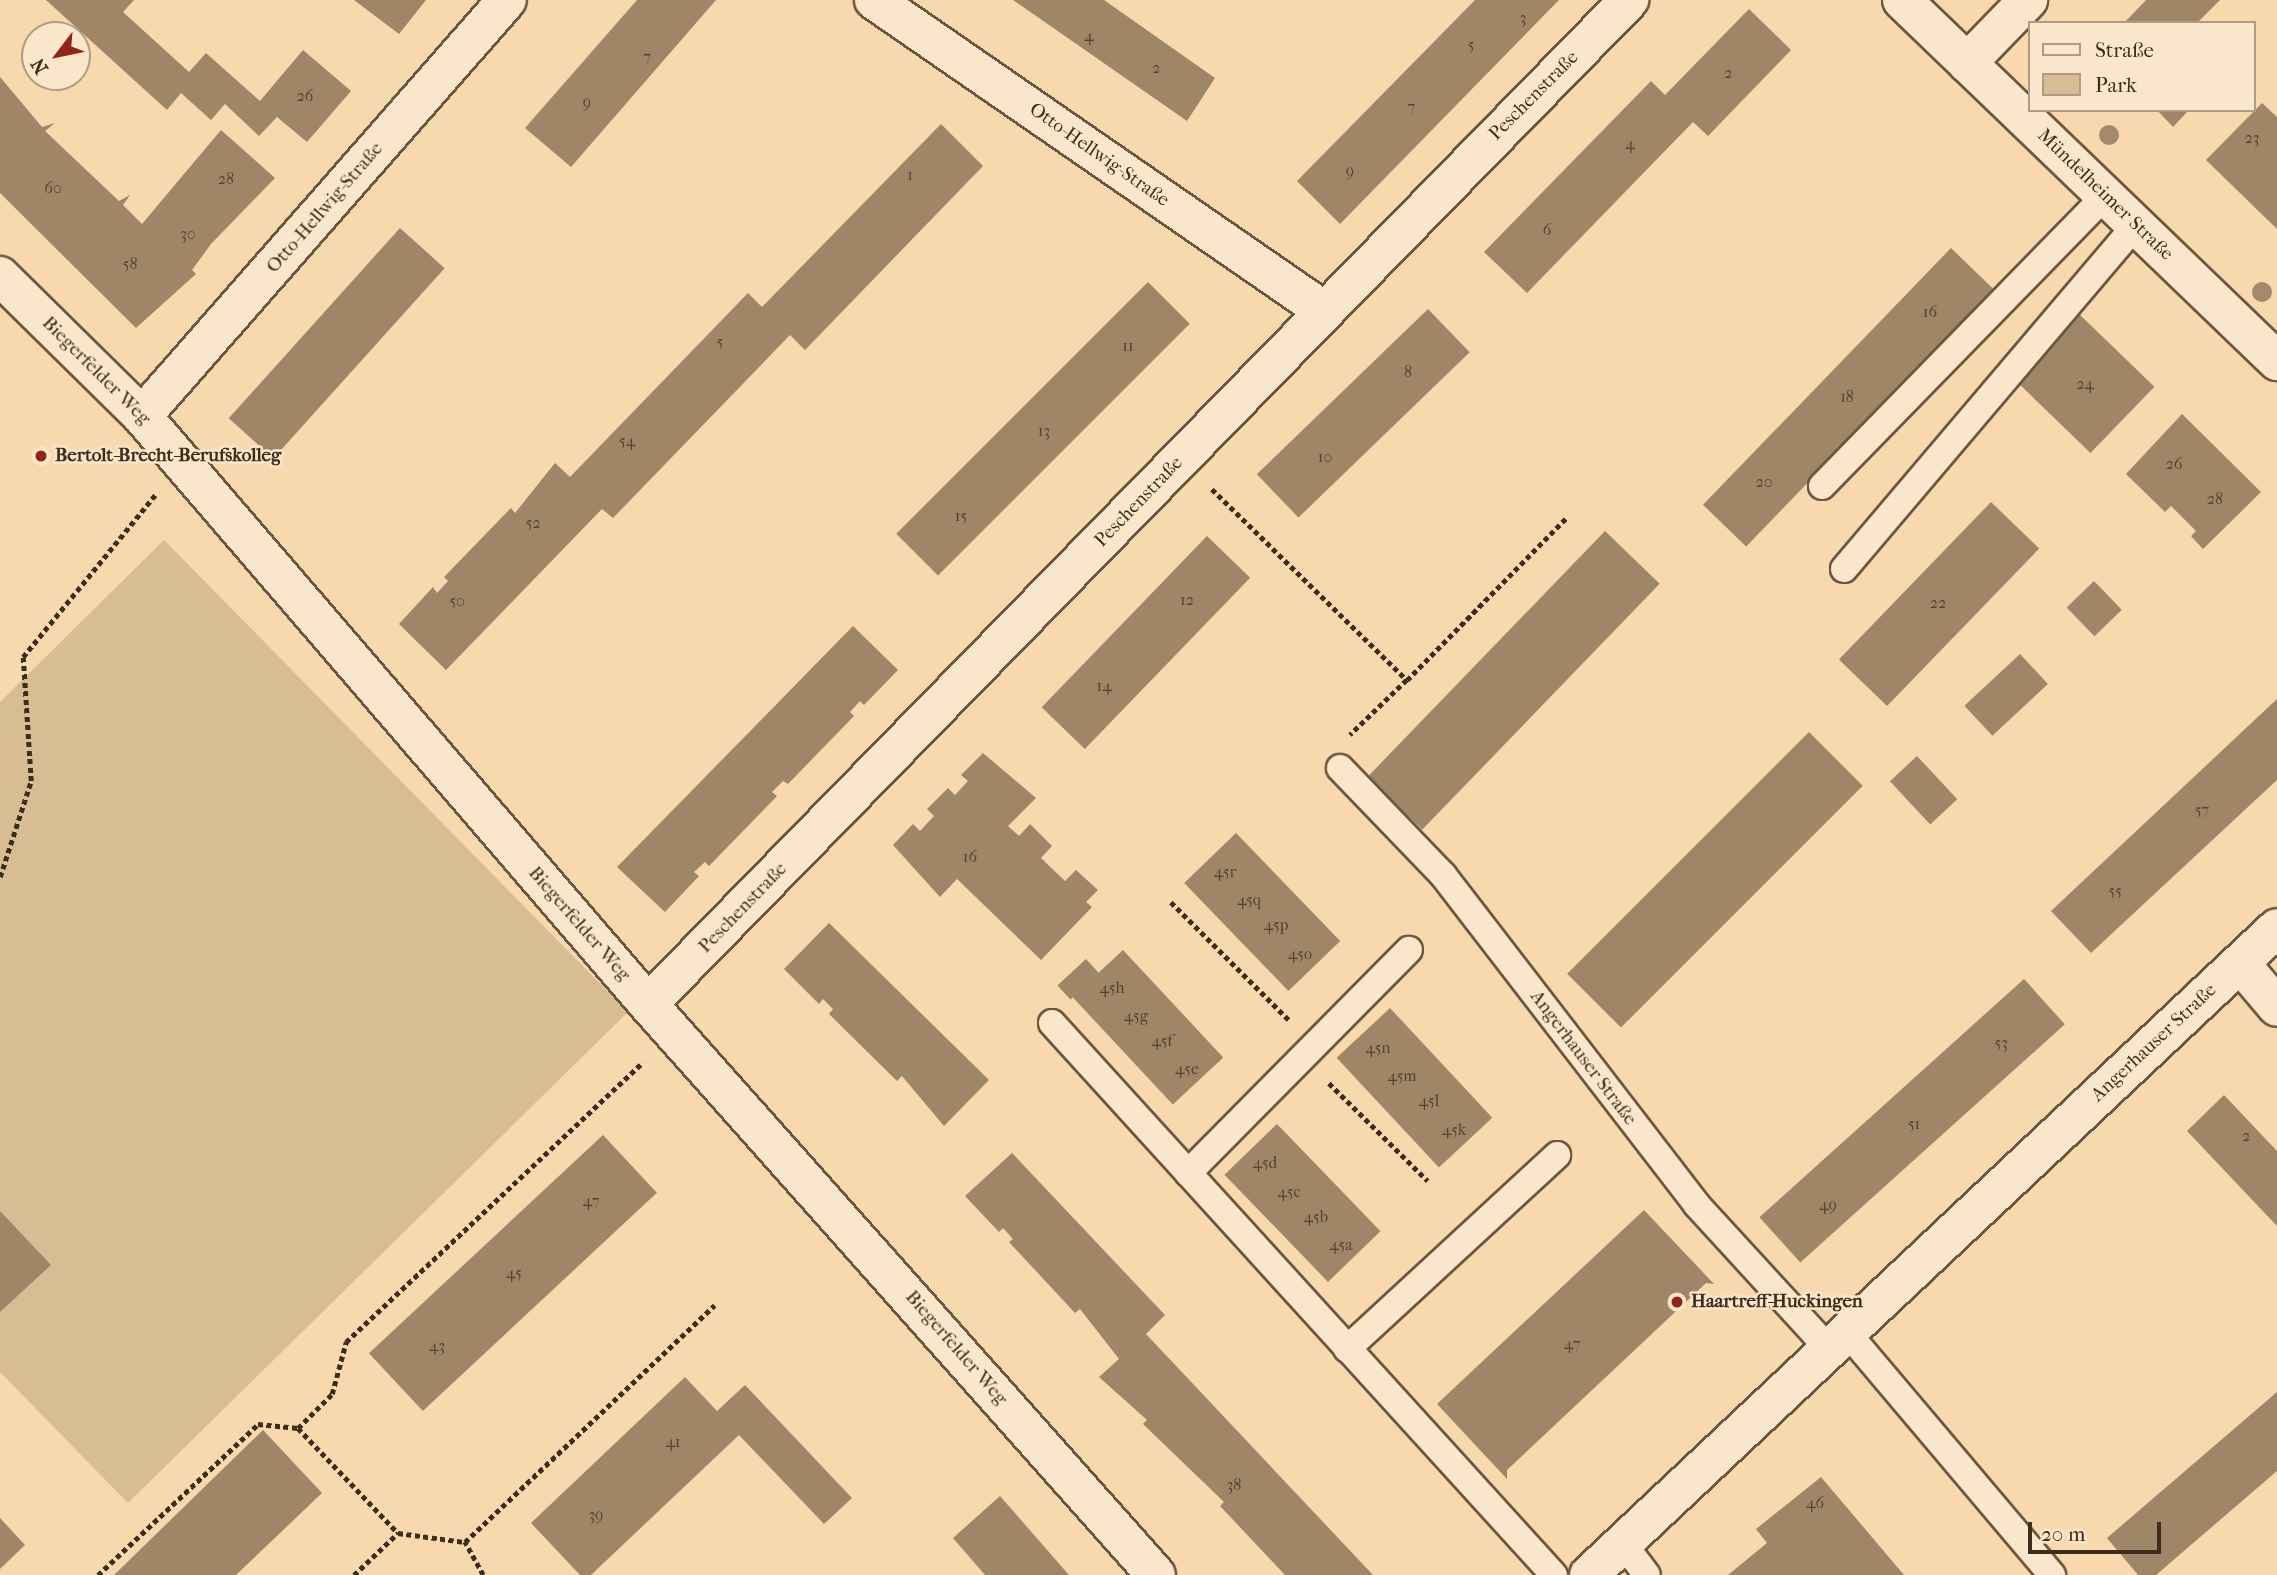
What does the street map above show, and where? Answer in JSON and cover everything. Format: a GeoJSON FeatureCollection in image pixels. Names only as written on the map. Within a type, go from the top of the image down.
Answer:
{"type":"FeatureCollection","features":[{"type":"Feature","properties":{"kind":"street","name":"Otto-Hellwig-Straße"},"geometry":{"type":"LineString","coordinates":[[142,416],[507,0]]}},
{"type":"Feature","properties":{"kind":"street","name":"Otto-Hellwig-Straße"},"geometry":{"type":"LineString","coordinates":[[874,0],[1323,310]]}},
{"type":"Feature","properties":{"kind":"street","name":"Peschenstraße"},"geometry":{"type":"LineString","coordinates":[[648,1004],[1323,310],[1629,0]]}},
{"type":"Feature","properties":{"kind":"street","name":"Mündelheimer Straße"},"geometry":{"type":"LineString","coordinates":[[1902,0],[2277,360]]}},
{"type":"Feature","properties":{"kind":"street"},"geometry":{"type":"LineString","coordinates":[[1967,63],[2028,0]]}},
{"type":"Feature","properties":{"kind":"street","name":"Biegerfelder Weg"},"geometry":{"type":"LineString","coordinates":[[0,276],[142,416],[648,1004],[1156,1575]]}},
{"type":"Feature","properties":{"kind":"street","name":"Angerhauser Straße"},"geometry":{"type":"LineString","coordinates":[[1589,1575],[1836,1338],[2277,928]]}},
{"type":"Feature","properties":{"kind":"street"},"geometry":{"type":"LineString","coordinates":[[2240,963],[2277,1007]]}},
{"type":"Feature","properties":{"kind":"lane"},"geometry":{"type":"LineString","coordinates":[[1822,486],[2105,196]]}},
{"type":"Feature","properties":{"kind":"lane"},"geometry":{"type":"LineString","coordinates":[[1844,569],[2136,225]]}},
{"type":"Feature","properties":{"kind":"lane","name":"Angerhauser Straße"},"geometry":{"type":"LineString","coordinates":[[1340,768],[1443,875],[1688,1194],[1836,1338],[2052,1575]]}},
{"type":"Feature","properties":{"kind":"lane"},"geometry":{"type":"LineString","coordinates":[[1188,1173],[1409,950]]}},
{"type":"Feature","properties":{"kind":"lane"},"geometry":{"type":"LineString","coordinates":[[1052,1023],[1554,1575]]}},
{"type":"Feature","properties":{"kind":"lane"},"geometry":{"type":"LineString","coordinates":[[1347,1349],[1557,1154]]}},
{"type":"Feature","properties":{"kind":"lane"},"geometry":{"type":"LineString","coordinates":[[1622,1542],[1647,1575]]}},
{"type":"Feature","properties":{"kind":"path"},"geometry":{"type":"LineString","coordinates":[[1181,459],[1407,680]]}},
{"type":"Feature","properties":{"kind":"path"},"geometry":{"type":"LineString","coordinates":[[0,877],[30,781],[23,657],[183,463]]}},
{"type":"Feature","properties":{"kind":"path"},"geometry":{"type":"LineString","coordinates":[[1340,768],[1328,755],[1407,680],[1566,518]]}},
{"type":"Feature","properties":{"kind":"path"},"geometry":{"type":"LineString","coordinates":[[1171,902],[1428,1181]]}},
{"type":"Feature","properties":{"kind":"path"},"geometry":{"type":"LineString","coordinates":[[298,1428],[332,1394],[346,1342],[674,1032]]}},
{"type":"Feature","properties":{"kind":"path"},"geometry":{"type":"LineString","coordinates":[[465,1542],[715,1305]]}},
{"type":"Feature","properties":{"kind":"path"},"geometry":{"type":"LineString","coordinates":[[98,1575],[258,1424],[298,1428],[398,1533],[465,1542]]}},
{"type":"Feature","properties":{"kind":"path"},"geometry":{"type":"LineString","coordinates":[[354,1575],[398,1533]]}},
{"type":"Feature","properties":{"kind":"path"},"geometry":{"type":"LineString","coordinates":[[465,1542],[483,1575]]}},
{"type":"Feature","properties":{"kind":"green space"},"geometry":{"type":"Polygon","coordinates":[[[164,540],[628,1012],[128,1503],[0,1372],[0,702],[164,540]]]}},
{"type":"Feature","properties":{"kind":"building"},"geometry":{"type":"Polygon","coordinates":[[[46,0],[134,0],[123,12],[189,72],[206,53],[260,101],[303,50],[351,91],[307,142],[277,117],[259,136],[225,104],[211,120],[181,93],[167,110],[91,41],[91,21],[69,21],[46,0]]]}},
{"type":"Feature","properties":{"kind":"building"},"geometry":{"type":"Polygon","coordinates":[[[354,0],[426,0],[399,34],[354,0]]]}},
{"type":"Feature","properties":{"kind":"building"},"geometry":{"type":"Polygon","coordinates":[[[637,0],[716,0],[571,167],[525,128],[637,0]]]}},
{"type":"Feature","properties":{"kind":"building"},"geometry":{"type":"Polygon","coordinates":[[[1013,0],[1104,0],[1215,78],[1187,121],[1013,0]]]}},
{"type":"Feature","properties":{"kind":"building"},"geometry":{"type":"Polygon","coordinates":[[[1475,0],[1559,0],[1340,224],[1297,181],[1475,0]]]}},
{"type":"Feature","properties":{"kind":"building"},"geometry":{"type":"Polygon","coordinates":[[[2146,0],[2220,0],[2199,21],[2126,21],[2146,0]]]}},
{"type":"Feature","properties":{"kind":"building"},"geometry":{"type":"Polygon","coordinates":[[[1749,9],[1791,50],[1708,136],[1693,122],[1527,293],[1484,252],[1651,81],[1665,95],[1749,9]]]}},
{"type":"Feature","properties":{"kind":"building"},"geometry":{"type":"Polygon","coordinates":[[[0,77],[42,127],[55,123],[45,131],[119,201],[130,195],[123,205],[142,224],[221,130],[275,178],[211,244],[192,270],[196,274],[136,328],[0,193],[0,77]]]}},
{"type":"Feature","properties":{"kind":"building"},"geometry":{"type":"Polygon","coordinates":[[[2262,103],[2277,117],[2277,229],[2206,160],[2262,103]]]}},
{"type":"Feature","properties":{"kind":"building"},"geometry":{"type":"Polygon","coordinates":[[[2159,112],[2187,112],[2173,127],[2159,112]]]}},
{"type":"Feature","properties":{"kind":"building"},"geometry":{"type":"Polygon","coordinates":[[[941,124],[983,166],[805,350],[790,335],[613,518],[602,509],[446,670],[399,624],[433,587],[437,593],[448,581],[444,577],[511,508],[515,513],[555,463],[570,477],[748,293],[762,307],[941,124]]]}},
{"type":"Feature","properties":{"kind":"building"},"geometry":{"type":"Polygon","coordinates":[[[400,228],[445,268],[273,458],[229,418],[400,228]]]}},
{"type":"Feature","properties":{"kind":"building"},"geometry":{"type":"Polygon","coordinates":[[[1951,248],[1994,290],[1746,546],[1703,505],[1951,248]]]}},
{"type":"Feature","properties":{"kind":"building"},"geometry":{"type":"Polygon","coordinates":[[[1148,282],[1190,324],[938,575],[896,534],[1148,282]]]}},
{"type":"Feature","properties":{"kind":"building"},"geometry":{"type":"Polygon","coordinates":[[[1428,309],[1470,352],[1298,517],[1257,474],[1428,309]]]}},
{"type":"Feature","properties":{"kind":"building"},"geometry":{"type":"Polygon","coordinates":[[[2076,311],[2154,387],[2090,453],[2012,377],[2076,311]]]}},
{"type":"Feature","properties":{"kind":"building"},"geometry":{"type":"Polygon","coordinates":[[[2182,414],[2261,492],[2203,549],[2191,536],[2196,531],[2171,506],[2165,512],[2126,474],[2182,414]]]}},
{"type":"Feature","properties":{"kind":"building"},"geometry":{"type":"Polygon","coordinates":[[[1991,502],[2039,549],[1887,706],[1839,660],[1991,502]]]}},
{"type":"Feature","properties":{"kind":"building"},"geometry":{"type":"Polygon","coordinates":[[[1605,531],[1660,584],[1422,830],[1367,777],[1605,531]]]}},
{"type":"Feature","properties":{"kind":"building"},"geometry":{"type":"Polygon","coordinates":[[[1207,536],[1250,578],[1085,749],[1042,707],[1207,536]]]}},
{"type":"Feature","properties":{"kind":"building"},"geometry":{"type":"Polygon","coordinates":[[[2094,581],[2122,610],[2094,636],[2067,607],[2094,581]]]}},
{"type":"Feature","properties":{"kind":"building"},"geometry":{"type":"Polygon","coordinates":[[[853,626],[898,670],[864,705],[860,701],[850,712],[854,716],[788,784],[783,781],[772,792],[777,796],[709,866],[705,862],[694,872],[699,876],[665,912],[617,867],[853,626]]]}},
{"type":"Feature","properties":{"kind":"building"},"geometry":{"type":"Polygon","coordinates":[[[2020,654],[2048,684],[1992,736],[1964,706],[2020,654]]]}},
{"type":"Feature","properties":{"kind":"building"},"geometry":{"type":"Polygon","coordinates":[[[2277,699],[2277,780],[2091,953],[2051,911],[2277,699]]]}},
{"type":"Feature","properties":{"kind":"building"},"geometry":{"type":"Polygon","coordinates":[[[1809,732],[1863,786],[1621,1028],[1567,974],[1809,732]]]}},
{"type":"Feature","properties":{"kind":"building"},"geometry":{"type":"Polygon","coordinates":[[[983,753],[1036,798],[1008,826],[1019,836],[1030,824],[1052,846],[1041,858],[1065,881],[1076,870],[1098,890],[1086,902],[1092,907],[1041,960],[957,879],[940,897],[893,845],[913,824],[920,831],[934,816],[927,809],[948,788],[955,795],[968,781],[961,775],[983,753]]]}},
{"type":"Feature","properties":{"kind":"building"},"geometry":{"type":"Polygon","coordinates":[[[1917,756],[1957,799],[1930,824],[1890,781],[1917,756]]]}},
{"type":"Feature","properties":{"kind":"building"},"geometry":{"type":"Polygon","coordinates":[[[1236,833],[1340,941],[1288,991],[1184,883],[1236,833]]]}},
{"type":"Feature","properties":{"kind":"building"},"geometry":{"type":"Polygon","coordinates":[[[829,923],[989,1080],[944,1126],[902,1076],[897,1081],[829,1014],[833,1009],[823,999],[819,1004],[784,969],[829,923]]]}},
{"type":"Feature","properties":{"kind":"building"},"geometry":{"type":"Polygon","coordinates":[[[1123,950],[1223,1058],[1173,1105],[1073,997],[1123,950]]]}},
{"type":"Feature","properties":{"kind":"building"},"geometry":{"type":"Polygon","coordinates":[[[1086,959],[1099,973],[1070,999],[1057,986],[1086,959]]]}},
{"type":"Feature","properties":{"kind":"building"},"geometry":{"type":"Polygon","coordinates":[[[2024,979],[2065,1024],[1800,1263],[1759,1217],[2024,979]]]}},
{"type":"Feature","properties":{"kind":"building"},"geometry":{"type":"Polygon","coordinates":[[[1390,1008],[1492,1118],[1439,1167],[1337,1058],[1390,1008]]]}},
{"type":"Feature","properties":{"kind":"building"},"geometry":{"type":"Polygon","coordinates":[[[2224,1095],[2277,1151],[2277,1226],[2187,1131],[2224,1095]]]}},
{"type":"Feature","properties":{"kind":"building"},"geometry":{"type":"Polygon","coordinates":[[[1277,1124],[1381,1231],[1328,1282],[1224,1175],[1277,1124]]]}},
{"type":"Feature","properties":{"kind":"building"},"geometry":{"type":"Polygon","coordinates":[[[603,1135],[657,1193],[423,1411],[369,1353],[603,1135]]]}},
{"type":"Feature","properties":{"kind":"building"},"geometry":{"type":"Polygon","coordinates":[[[1012,1153],[1165,1315],[1146,1334],[1373,1575],[1285,1575],[1220,1506],[1224,1502],[1143,1424],[1147,1420],[1099,1377],[1119,1359],[1080,1309],[1075,1313],[1009,1242],[1013,1239],[1003,1228],[999,1232],[965,1196],[1012,1153]]]}},
{"type":"Feature","properties":{"kind":"building"},"geometry":{"type":"Polygon","coordinates":[[[1644,1210],[1714,1284],[1706,1283],[1507,1470],[1507,1479],[1437,1404],[1644,1210]]]}},
{"type":"Feature","properties":{"kind":"building"},"geometry":{"type":"Polygon","coordinates":[[[0,1211],[51,1265],[0,1312],[0,1211]]]}},
{"type":"Feature","properties":{"kind":"building"},"geometry":{"type":"Polygon","coordinates":[[[685,1377],[717,1411],[745,1385],[852,1498],[824,1524],[739,1435],[591,1575],[580,1575],[531,1523],[685,1377]]]}},
{"type":"Feature","properties":{"kind":"building"},"geometry":{"type":"Polygon","coordinates":[[[2277,1392],[2277,1471],[2156,1575],[2138,1575],[2107,1538],[2277,1392]]]}},
{"type":"Feature","properties":{"kind":"building"},"geometry":{"type":"Polygon","coordinates":[[[263,1430],[322,1493],[236,1575],[114,1575],[263,1430]]]}},
{"type":"Feature","properties":{"kind":"building"},"geometry":{"type":"Polygon","coordinates":[[[1821,1477],[1904,1575],[1728,1575],[1767,1543],[1756,1529],[1821,1477]]]}},
{"type":"Feature","properties":{"kind":"building"},"geometry":{"type":"Polygon","coordinates":[[[1000,1496],[1069,1575],[985,1575],[953,1538],[1000,1496]]]}},
{"type":"Feature","properties":{"kind":"building"},"geometry":{"type":"Polygon","coordinates":[[[0,1518],[25,1545],[0,1569],[0,1518]]]}},
{"type":"Feature","properties":{"kind":"place","name":"Bertolt-Brecht-Berufskolleg"},"geometry":{"type":"Point","coordinates":[41,456]}},
{"type":"Feature","properties":{"kind":"place","name":"Haartreff-Huckingen"},"geometry":{"type":"Point","coordinates":[1677,1302]}}]}
